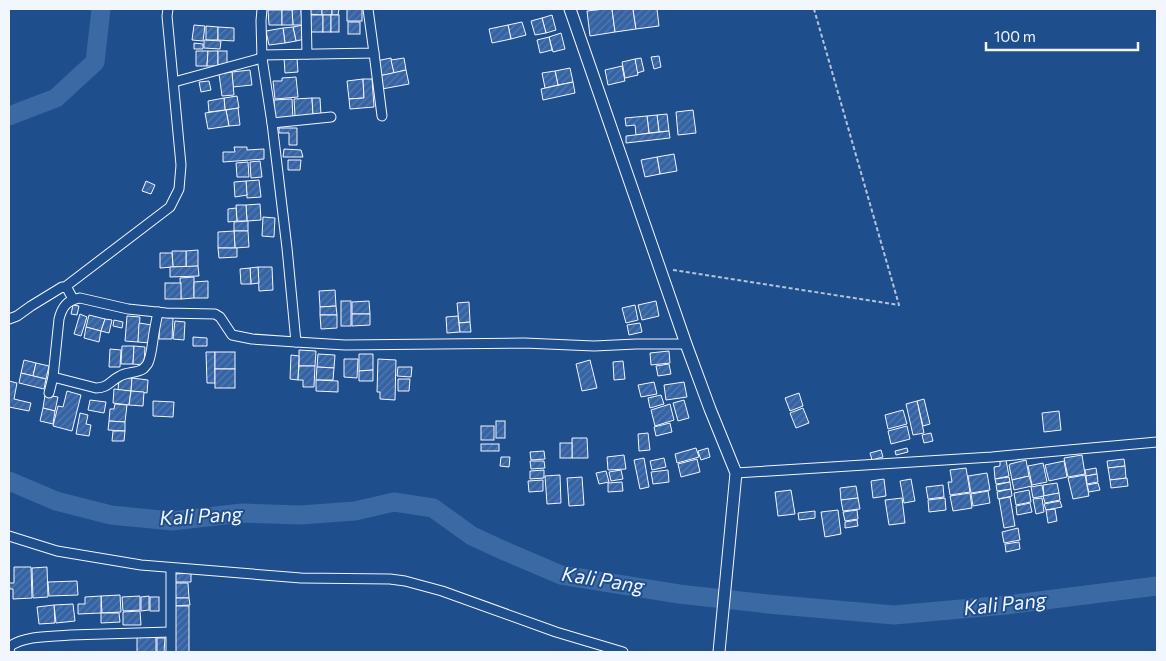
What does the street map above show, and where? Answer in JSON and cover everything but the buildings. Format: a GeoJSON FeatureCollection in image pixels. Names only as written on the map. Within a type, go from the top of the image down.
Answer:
{"type":"FeatureCollection","features":[{"type":"Feature","properties":{"kind":"street"},"geometry":{"type":"LineString","coordinates":[[9,319],[65,287],[170,207],[179,189],[181,165],[168,9]]}},
{"type":"Feature","properties":{"kind":"street"},"geometry":{"type":"LineString","coordinates":[[262,9],[262,57],[287,248],[296,342]]}},
{"type":"Feature","properties":{"kind":"street"},"geometry":{"type":"LineString","coordinates":[[306,9],[307,54]]}},
{"type":"Feature","properties":{"kind":"street"},"geometry":{"type":"LineString","coordinates":[[368,9],[382,116]]}},
{"type":"Feature","properties":{"kind":"street"},"geometry":{"type":"LineString","coordinates":[[570,9],[686,344],[736,473],[719,652]]}},
{"type":"Feature","properties":{"kind":"street"},"geometry":{"type":"LineString","coordinates":[[174,82],[262,57],[374,53]]}},
{"type":"Feature","properties":{"kind":"street"},"geometry":{"type":"LineString","coordinates":[[272,123],[332,117]]}},
{"type":"Feature","properties":{"kind":"street"},"geometry":{"type":"LineString","coordinates":[[65,287],[73,299]]}},
{"type":"Feature","properties":{"kind":"street"},"geometry":{"type":"LineString","coordinates":[[49,393],[53,377],[61,310],[68,302],[80,298],[128,309],[214,314],[220,318],[232,334],[296,342],[345,344],[524,343],[594,346],[686,344]]}},
{"type":"Feature","properties":{"kind":"street"},"geometry":{"type":"LineString","coordinates":[[53,377],[101,388],[107,386],[123,374],[140,371],[148,364],[158,312]]}},
{"type":"Feature","properties":{"kind":"street"},"geometry":{"type":"LineString","coordinates":[[736,473],[992,457],[1157,442]]}},
{"type":"Feature","properties":{"kind":"street"},"geometry":{"type":"LineString","coordinates":[[9,536],[57,551],[141,565],[301,578],[390,579],[404,581],[442,591],[556,632],[623,652]]}},
{"type":"Feature","properties":{"kind":"street"},"geometry":{"type":"LineString","coordinates":[[171,568],[171,652]]}},
{"type":"Feature","properties":{"kind":"street"},"geometry":{"type":"LineString","coordinates":[[10,652],[10,646],[16,642],[36,637],[170,632]]}},
{"type":"Feature","properties":{"kind":"path"},"geometry":{"type":"LineString","coordinates":[[659,268],[899,305],[814,9]]}},
{"type":"Feature","properties":{"kind":"waterway","name":"Kali Pang"},"geometry":{"type":"LineString","coordinates":[[9,116],[56,98],[95,62],[101,9]]}},
{"type":"Feature","properties":{"kind":"waterway","name":"Kali Pang"},"geometry":{"type":"LineString","coordinates":[[9,481],[56,501],[111,515],[172,521],[242,513],[300,515],[355,511],[394,502],[433,508],[472,536],[561,575],[679,594],[768,604],[894,615],[1006,605],[1157,586]]}}]}
